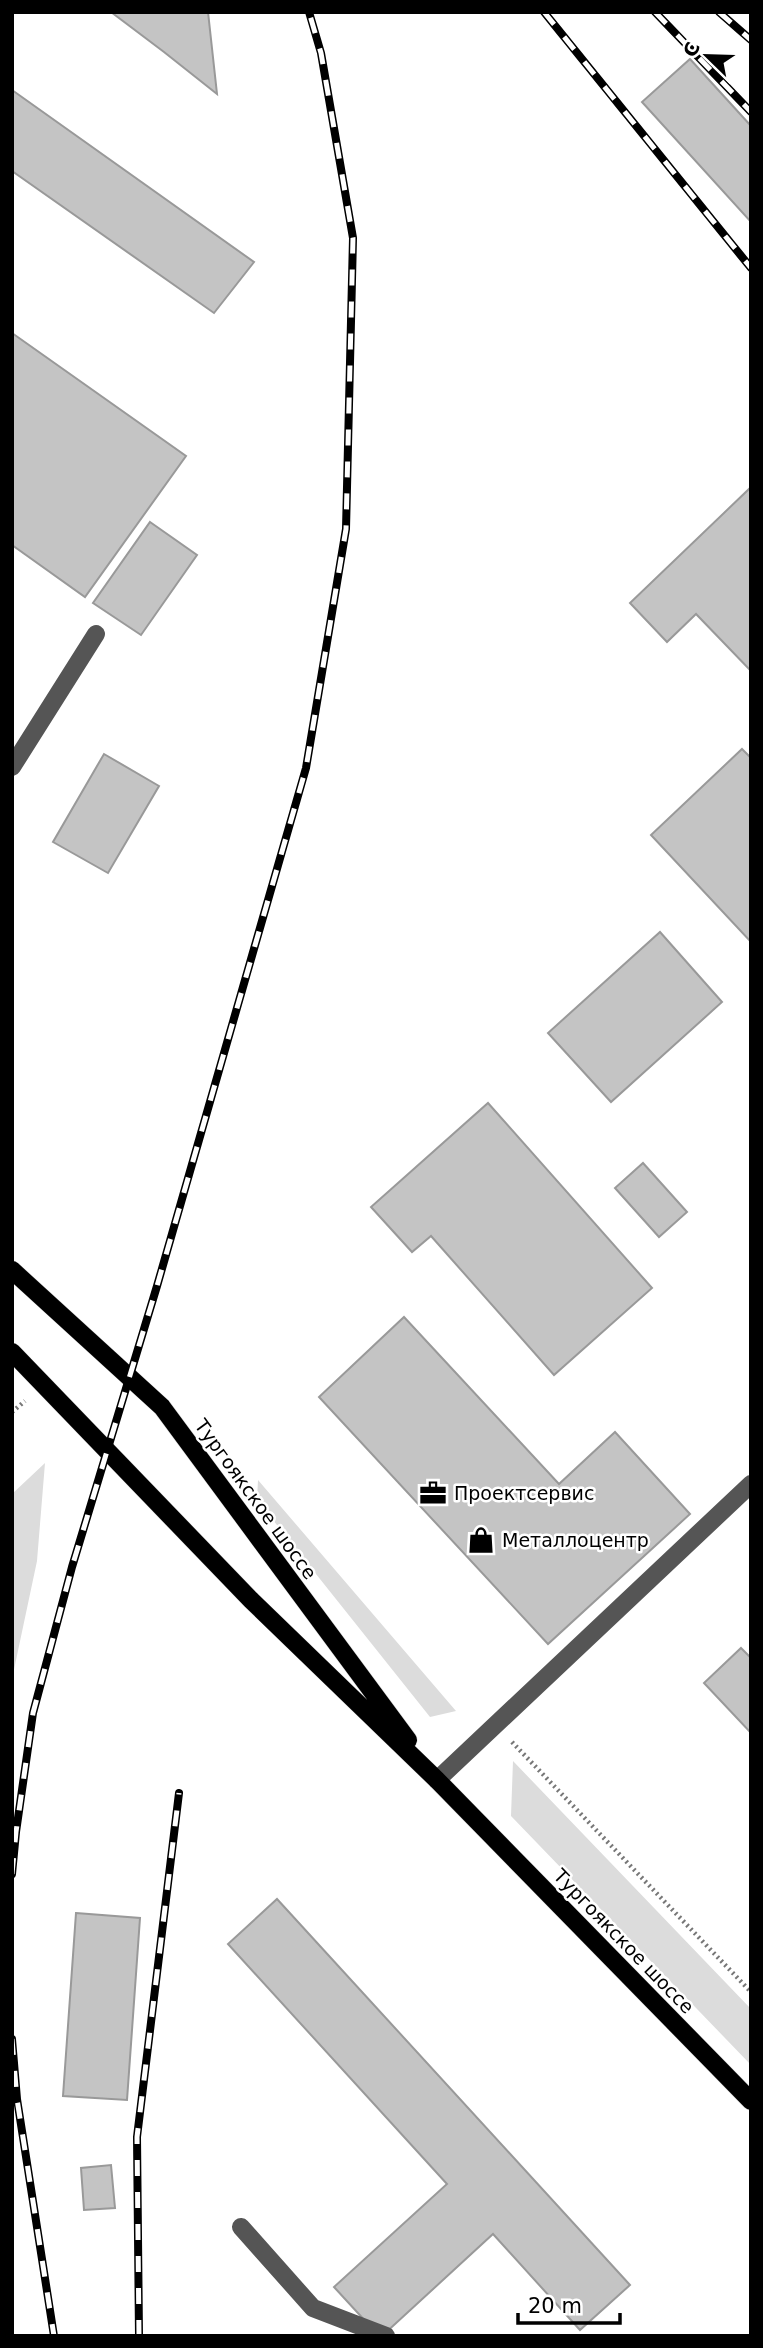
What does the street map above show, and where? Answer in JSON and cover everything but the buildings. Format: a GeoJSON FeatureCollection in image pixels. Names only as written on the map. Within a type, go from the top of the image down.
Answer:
{"type":"FeatureCollection","features":[{"type":"Feature","properties":{"kind":"main road","name":"Тургоякское шоссе"},"geometry":{"type":"LineString","coordinates":[[12,1270],[162,1407],[437,1780]]}},
{"type":"Feature","properties":{"kind":"main road","name":"Тургоякское шоссе"},"geometry":{"type":"LineString","coordinates":[[12,1352],[251,1600],[437,1780],[751,2101]]}},
{"type":"Feature","properties":{"kind":"lane"},"geometry":{"type":"LineString","coordinates":[[12,767],[96,634]]}},
{"type":"Feature","properties":{"kind":"lane"},"geometry":{"type":"LineString","coordinates":[[437,1780],[751,1484]]}},
{"type":"Feature","properties":{"kind":"lane"},"geometry":{"type":"LineString","coordinates":[[241,2227],[313,2308],[386,2336]]}},
{"type":"Feature","properties":{"kind":"path"},"geometry":{"type":"LineString","coordinates":[[495,1724],[751,1992]]}},
{"type":"Feature","properties":{"kind":"shaded area"},"geometry":{"type":"Polygon","coordinates":[[[45,1463],[37,1561],[12,1679],[12,1494],[45,1463]]]}},
{"type":"Feature","properties":{"kind":"shaded area"},"geometry":{"type":"Polygon","coordinates":[[[258,1480],[456,1711],[430,1717],[257,1500],[258,1480]]]}},
{"type":"Feature","properties":{"kind":"shaded area"},"geometry":{"type":"Polygon","coordinates":[[[513,1761],[751,2009],[751,2065],[511,1816],[513,1761]]]}},
{"type":"Feature","properties":{"kind":"railway"},"geometry":{"type":"LineString","coordinates":[[12,1874],[33,1713],[72,1567],[157,1286],[306,768],[346,529],[353,238],[321,53],[309,12]]}},
{"type":"Feature","properties":{"kind":"railway"},"geometry":{"type":"LineString","coordinates":[[544,12],[751,268]]}},
{"type":"Feature","properties":{"kind":"railway"},"geometry":{"type":"LineString","coordinates":[[655,12],[751,112]]}},
{"type":"Feature","properties":{"kind":"railway"},"geometry":{"type":"LineString","coordinates":[[719,12],[751,40]]}},
{"type":"Feature","properties":{"kind":"railway"},"geometry":{"type":"LineString","coordinates":[[139,2336],[137,2137],[179,1793]]}},
{"type":"Feature","properties":{"kind":"railway"},"geometry":{"type":"LineString","coordinates":[[12,2039],[17,2099],[54,2336]]}},
{"type":"Feature","properties":{"kind":"place","name":"Проектсервис"},"geometry":{"type":"Point","coordinates":[433,1493]}},
{"type":"Feature","properties":{"kind":"place","name":"Металлоцентр"},"geometry":{"type":"Point","coordinates":[481,1540]}}]}
